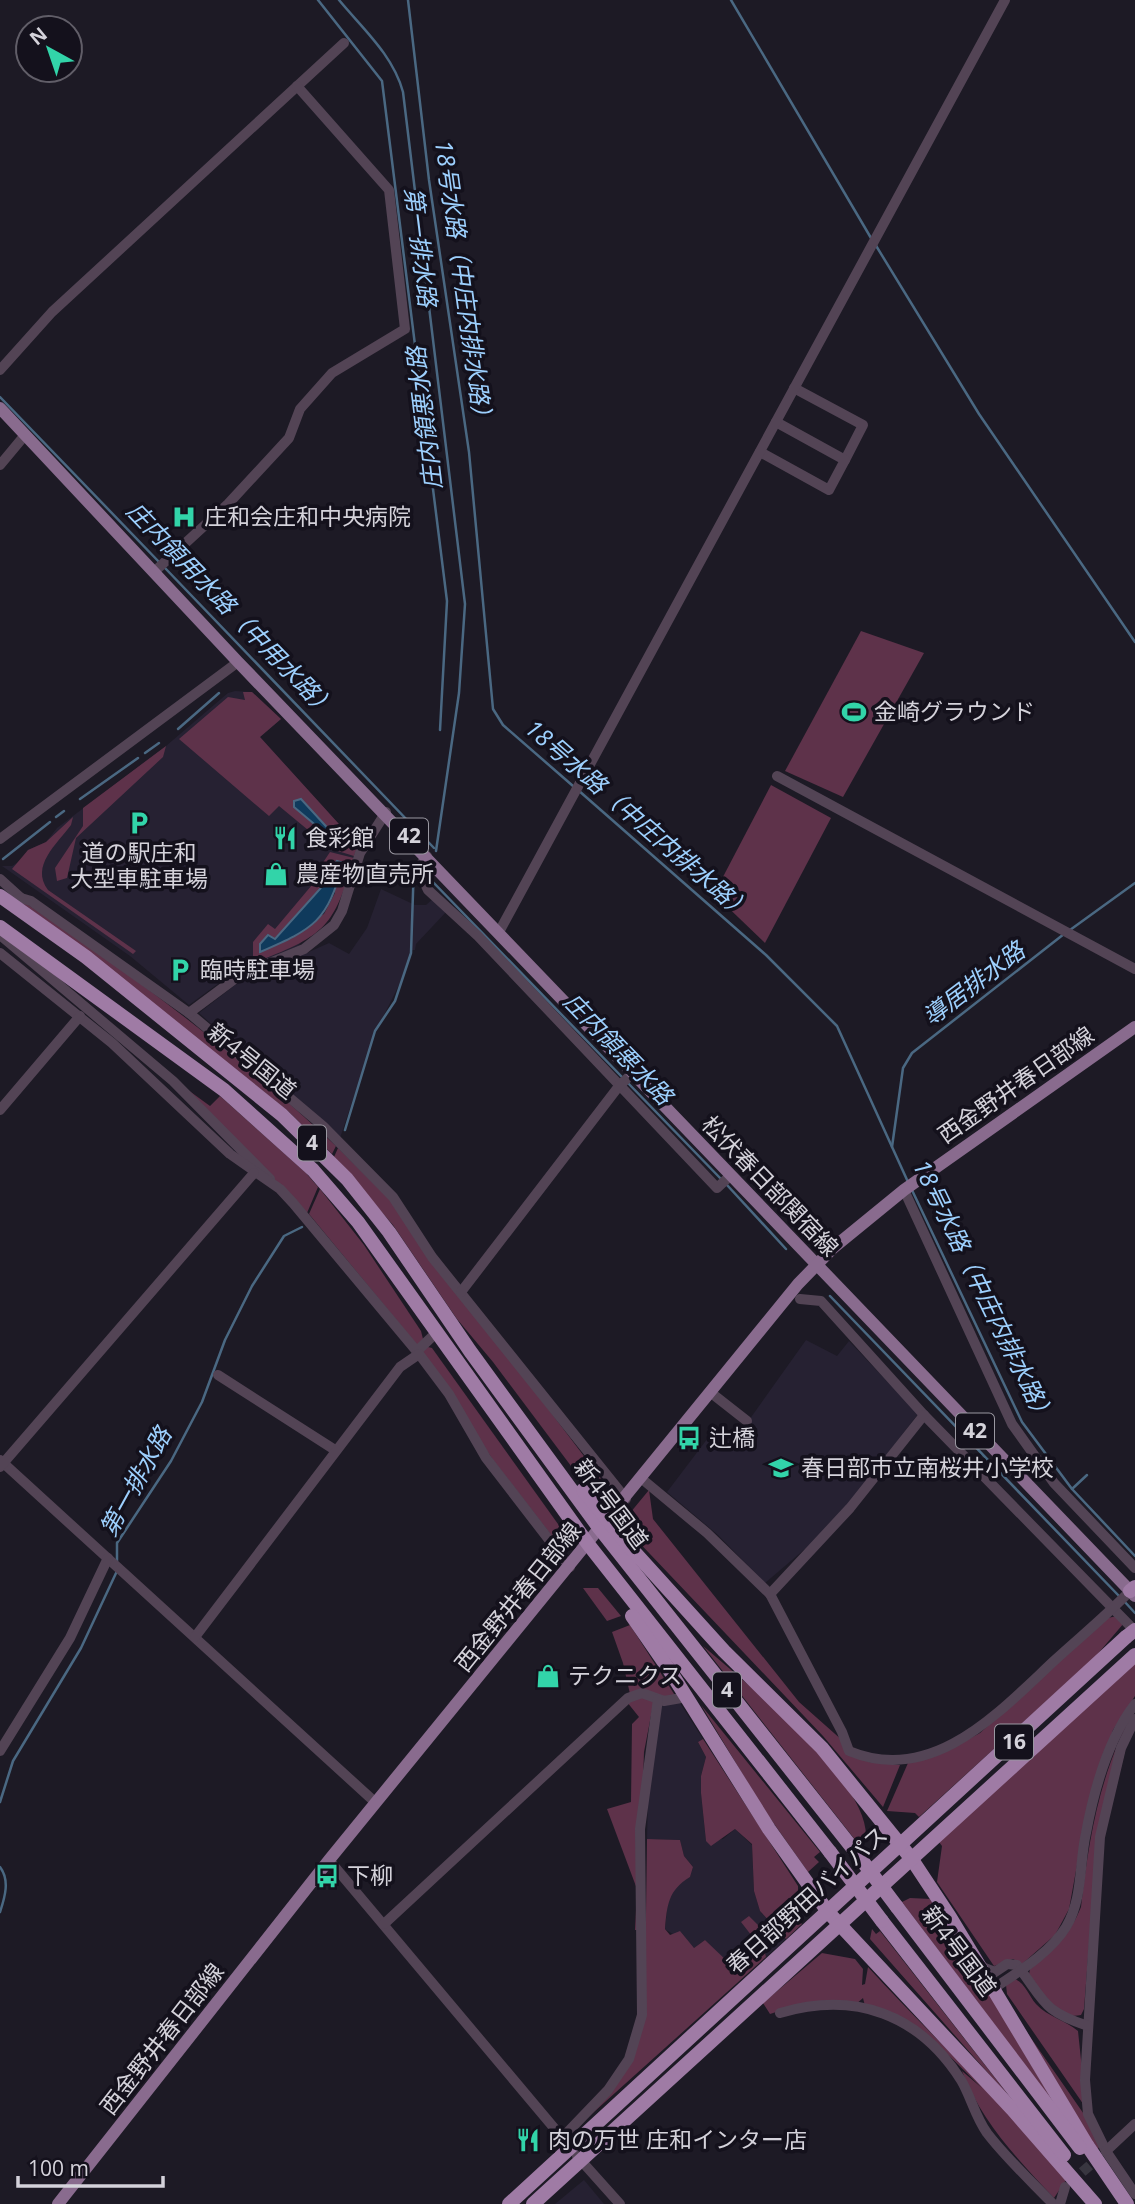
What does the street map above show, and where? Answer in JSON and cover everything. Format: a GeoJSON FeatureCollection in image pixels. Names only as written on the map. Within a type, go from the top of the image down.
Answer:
{"type":"FeatureCollection","features":[{"type":"Feature","properties":{"kind":"highway","name":"新4号国道"},"geometry":{"type":"LineString","coordinates":[[10,899],[86,957],[302,1133],[367,1203],[455,1328],[486,1361],[604,1525],[1122,2204]]}},
{"type":"Feature","properties":{"kind":"highway","name":"新4号国道"},"geometry":{"type":"LineString","coordinates":[[0,928],[180,1056],[270,1128],[313,1170],[358,1222],[588,1544],[830,1852],[1098,2204]]}},
{"type":"Feature","properties":{"kind":"highway"},"geometry":{"type":"LineString","coordinates":[[604,1525],[724,1651],[807,1732],[901,1845],[979,1964],[1087,2145],[1127,2204]]}},
{"type":"Feature","properties":{"kind":"highway","name":"4"},"geometry":{"type":"LineString","coordinates":[[588,1544],[602,1577],[650,1641],[769,1829],[828,1912]]}},
{"type":"Feature","properties":{"kind":"highway","name":"春日部野田バイパス"},"geometry":{"type":"LineString","coordinates":[[509,2204],[566,2142],[828,1912],[1132,1632]]}},
{"type":"Feature","properties":{"kind":"highway","name":"春日部野田バイパス"},"geometry":{"type":"LineString","coordinates":[[533,2204],[1135,1655]]}},
{"type":"Feature","properties":{"kind":"highway"},"geometry":{"type":"LineString","coordinates":[[828,1912],[1098,2204]]}},
{"type":"Feature","properties":{"kind":"main road","name":"松伏春日部関宿線"},"geometry":{"type":"LineString","coordinates":[[0,408],[499,932],[626,1080],[725,1180],[816,1265],[1132,1592]]}},
{"type":"Feature","properties":{"kind":"main road","name":"西金野井春日部線"},"geometry":{"type":"LineString","coordinates":[[58,2204],[330,1860],[626,1499],[755,1333],[816,1265],[904,1190],[1135,1027]]}},
{"type":"Feature","properties":{"kind":"street"},"geometry":{"type":"LineString","coordinates":[[499,932],[1005,0]]}},
{"type":"Feature","properties":{"kind":"street"},"geometry":{"type":"LineString","coordinates":[[0,370],[52,312],[344,43]]}},
{"type":"Feature","properties":{"kind":"street"},"geometry":{"type":"LineString","coordinates":[[155,571],[228,504],[289,438],[300,409],[332,373],[405,329],[389,190],[297,86]]}},
{"type":"Feature","properties":{"kind":"street"},"geometry":{"type":"LineString","coordinates":[[760,452],[829,490],[845,460],[863,425],[794,388]]}},
{"type":"Feature","properties":{"kind":"street"},"geometry":{"type":"LineString","coordinates":[[776,422],[845,460]]}},
{"type":"Feature","properties":{"kind":"street"},"geometry":{"type":"LineString","coordinates":[[0,465],[25,435]]}},
{"type":"Feature","properties":{"kind":"street"},"geometry":{"type":"LineString","coordinates":[[0,839],[239,662]]}},
{"type":"Feature","properties":{"kind":"street"},"geometry":{"type":"LineString","coordinates":[[777,776],[1135,969]]}},
{"type":"Feature","properties":{"kind":"street"},"geometry":{"type":"LineString","coordinates":[[188,1013],[211,989],[304,949],[334,925],[342,911],[360,853],[386,812]]}},
{"type":"Feature","properties":{"kind":"street"},"geometry":{"type":"LineString","coordinates":[[427,856],[422,863],[421,873],[428,890],[626,1080],[717,1188],[725,1180]]}},
{"type":"Feature","properties":{"kind":"street"},"geometry":{"type":"LineString","coordinates":[[0,879],[10,899],[42,908],[188,1013],[280,1087],[393,1197],[432,1257],[626,1499]]}},
{"type":"Feature","properties":{"kind":"street"},"geometry":{"type":"LineString","coordinates":[[0,935],[173,1081],[280,1189],[418,1353],[449,1394],[486,1458],[569,1567]]}},
{"type":"Feature","properties":{"kind":"street"},"geometry":{"type":"LineString","coordinates":[[0,953],[80,1016],[254,1173],[280,1189]]}},
{"type":"Feature","properties":{"kind":"street"},"geometry":{"type":"LineString","coordinates":[[0,1110],[80,1016]]}},
{"type":"Feature","properties":{"kind":"street"},"geometry":{"type":"LineString","coordinates":[[461,1292],[626,1080]]}},
{"type":"Feature","properties":{"kind":"street"},"geometry":{"type":"LineString","coordinates":[[254,1173],[1,1464],[376,1803]]}},
{"type":"Feature","properties":{"kind":"street"},"geometry":{"type":"LineString","coordinates":[[904,1190],[1012,1423],[1054,1483],[1135,1568]]}},
{"type":"Feature","properties":{"kind":"street"},"geometry":{"type":"LineString","coordinates":[[800,1299],[821,1301],[923,1415],[1116,1606],[1132,1632]]}},
{"type":"Feature","properties":{"kind":"street"},"geometry":{"type":"LineString","coordinates":[[195,1637],[400,1367],[418,1353],[436,1333]]}},
{"type":"Feature","properties":{"kind":"street"},"geometry":{"type":"LineString","coordinates":[[218,1375],[335,1450]]}},
{"type":"Feature","properties":{"kind":"street"},"geometry":{"type":"LineString","coordinates":[[710,1392],[747,1421]]}},
{"type":"Feature","properties":{"kind":"street"},"geometry":{"type":"LineString","coordinates":[[770,1594],[850,1508],[923,1415]]}},
{"type":"Feature","properties":{"kind":"street"},"geometry":{"type":"LineString","coordinates":[[642,1479],[707,1534],[770,1594],[842,1732],[849,1751],[881,1761],[904,1760],[944,1748],[981,1729],[1132,1592]]}},
{"type":"Feature","properties":{"kind":"street"},"geometry":{"type":"LineString","coordinates":[[0,1751],[70,1638],[108,1558]]}},
{"type":"Feature","properties":{"kind":"street"},"geometry":{"type":"LineString","coordinates":[[384,1924],[628,1698],[642,1693],[664,1701],[687,1697]]}},
{"type":"Feature","properties":{"kind":"street"},"geometry":{"type":"LineString","coordinates":[[566,2142],[629,2059],[642,2015],[640,1829],[658,1699]]}},
{"type":"Feature","properties":{"kind":"street"},"geometry":{"type":"LineString","coordinates":[[993,1989],[1021,1970],[1066,1928],[1076,1906],[1093,1804],[1118,1730],[1135,1704]]}},
{"type":"Feature","properties":{"kind":"street"},"geometry":{"type":"LineString","coordinates":[[1135,1719],[1121,1748],[1100,1837],[1085,2080],[1088,2113],[1106,2151],[1135,2194]]}},
{"type":"Feature","properties":{"kind":"street"},"geometry":{"type":"LineString","coordinates":[[330,1860],[620,2204]]}},
{"type":"Feature","properties":{"kind":"street"},"geometry":{"type":"LineString","coordinates":[[979,1964],[990,1972],[1012,1964],[1021,1970],[1043,2004],[1064,2018],[1088,2026]]}},
{"type":"Feature","properties":{"kind":"street"},"geometry":{"type":"LineString","coordinates":[[780,2013],[809,2005],[834,2005],[876,2012],[911,2025],[932,2041],[949,2063],[988,2133],[1053,2204]]}},
{"type":"Feature","properties":{"kind":"street"},"geometry":{"type":"LineString","coordinates":[[1106,2151],[1135,2124]]}},
{"type":"Feature","properties":{"kind":"street"},"geometry":{"type":"LineString","coordinates":[[1060,2204],[1065,2186]]}},
{"type":"Feature","properties":{"kind":"shaded area","name":"金崎グラウンド"},"geometry":{"type":"Polygon","coordinates":[[[861,631],[924,653],[843,797],[785,771],[861,631]]]}},
{"type":"Feature","properties":{"kind":"shaded area"},"geometry":{"type":"Polygon","coordinates":[[[243,692],[252,692],[281,719],[260,737],[358,845],[354,856],[331,849],[279,806],[269,816],[179,739],[228,697],[245,700],[243,692]]]}},
{"type":"Feature","properties":{"kind":"shaded area"},"geometry":{"type":"Polygon","coordinates":[[[252,692],[281,719],[260,737],[358,845],[343,896],[298,946],[230,975],[189,1005],[130,956],[2,866],[12,866],[20,861],[28,850],[46,842],[57,828],[166,746],[228,693],[252,692]]]}},
{"type":"Feature","properties":{"kind":"shaded area"},"geometry":{"type":"Polygon","coordinates":[[[166,746],[163,757],[76,838],[67,878],[57,881],[55,868],[83,826],[83,808],[166,746]]]}},
{"type":"Feature","properties":{"kind":"shaded area"},"geometry":{"type":"Polygon","coordinates":[[[771,785],[831,818],[765,943],[714,894],[771,785]]]}},
{"type":"Feature","properties":{"kind":"shaded area"},"geometry":{"type":"Polygon","coordinates":[[[73,817],[71,825],[44,864],[43,881],[48,890],[136,951],[133,954],[12,869],[28,850],[46,842],[73,817]]]}},
{"type":"Feature","properties":{"kind":"shaded area"},"geometry":{"type":"Polygon","coordinates":[[[330,852],[354,858],[340,900],[324,926],[299,944],[259,961],[253,959],[253,942],[268,924],[275,929],[317,879],[314,876],[330,852]],[[329,879],[286,929],[259,950],[324,914],[335,893],[329,879]]]}},
{"type":"Feature","properties":{"kind":"shaded area"},"geometry":{"type":"Polygon","coordinates":[[[381,889],[415,905],[426,905],[435,897],[447,911],[416,944],[415,950],[411,950],[399,985],[376,1031],[340,1138],[199,1013],[235,985],[329,943],[349,954],[367,928],[381,889]]]}},
{"type":"Feature","properties":{"kind":"shaded area"},"geometry":{"type":"Polygon","coordinates":[[[22,903],[146,988],[224,1048],[336,1146],[332,1154],[289,1112],[85,949],[22,903]]]}},
{"type":"Feature","properties":{"kind":"shaded area"},"geometry":{"type":"Polygon","coordinates":[[[188,1090],[210,1106],[220,1096],[306,1173],[318,1187],[307,1213],[188,1090]]]}},
{"type":"Feature","properties":{"kind":"shaded area"},"geometry":{"type":"Polygon","coordinates":[[[338,1148],[390,1200],[605,1484],[592,1494],[493,1362],[457,1319],[393,1225],[334,1157],[338,1148]]]}},
{"type":"Feature","properties":{"kind":"shaded area"},"geometry":{"type":"Polygon","coordinates":[[[320,1189],[364,1245],[421,1331],[423,1339],[417,1345],[309,1214],[320,1189]]]}},
{"type":"Feature","properties":{"kind":"shaded area","name":"春日部市立南桜井小学校"},"geometry":{"type":"Polygon","coordinates":[[[806,1340],[837,1356],[849,1341],[918,1414],[845,1509],[819,1537],[765,1583],[718,1535],[667,1492],[714,1430],[732,1444],[806,1340]]]}},
{"type":"Feature","properties":{"kind":"shaded area"},"geometry":{"type":"Polygon","coordinates":[[[424,1346],[432,1348],[563,1531],[555,1540],[493,1460],[421,1351],[424,1346]]]}},
{"type":"Feature","properties":{"kind":"shaded area"},"geometry":{"type":"Polygon","coordinates":[[[649,1490],[653,1519],[799,1702],[843,1741],[847,1753],[869,1762],[900,1765],[883,1807],[823,1736],[631,1534],[630,1513],[649,1490]]]}},
{"type":"Feature","properties":{"kind":"shaded area"},"geometry":{"type":"Polygon","coordinates":[[[583,1588],[598,1588],[621,1616],[607,1621],[583,1588]]]}},
{"type":"Feature","properties":{"kind":"shaded area"},"geometry":{"type":"Polygon","coordinates":[[[1118,1616],[1124,1623],[1095,1657],[919,1817],[915,1813],[887,1811],[908,1763],[954,1747],[980,1733],[1107,1618],[1118,1616]]]}},
{"type":"Feature","properties":{"kind":"shaded area"},"geometry":{"type":"Polygon","coordinates":[[[630,1625],[676,1697],[630,1694],[612,1632],[630,1625]]]}},
{"type":"Feature","properties":{"kind":"shaded area"},"geometry":{"type":"Polygon","coordinates":[[[703,1646],[774,1708],[827,1761],[847,1788],[861,1814],[866,1837],[860,1846],[703,1646]]]}},
{"type":"Feature","properties":{"kind":"shaded area"},"geometry":{"type":"Polygon","coordinates":[[[1135,1661],[1135,1696],[1113,1730],[1087,1810],[1069,1909],[1055,1935],[1022,1964],[1013,1959],[994,1966],[937,1882],[942,1846],[939,1842],[1135,1661]]]}},
{"type":"Feature","properties":{"kind":"shaded area"},"geometry":{"type":"Polygon","coordinates":[[[638,1696],[654,1700],[644,1752],[638,1930],[635,1930],[637,1889],[607,1809],[631,1802],[632,1724],[639,1717],[627,1702],[638,1696]]]}},
{"type":"Feature","properties":{"kind":"shaded area"},"geometry":{"type":"Polygon","coordinates":[[[659,1703],[680,1703],[703,1739],[698,1742],[706,1757],[701,1776],[701,1793],[706,1841],[723,1839],[735,1829],[752,1845],[754,1891],[760,1911],[786,1939],[766,1957],[759,1926],[755,1940],[727,1962],[705,1940],[694,1948],[665,1929],[668,1899],[677,1884],[690,1877],[693,1867],[684,1856],[680,1840],[647,1839],[648,1796],[659,1703]]]}},
{"type":"Feature","properties":{"kind":"shaded area"},"geometry":{"type":"Polygon","coordinates":[[[701,1705],[820,1852],[814,1857],[819,1862],[808,1872],[763,1808],[701,1705]]]}},
{"type":"Feature","properties":{"kind":"shaded area"},"geometry":{"type":"Polygon","coordinates":[[[1135,1709],[1094,1880],[1084,2009],[1081,2015],[1072,2016],[1064,2014],[1050,2003],[1029,1974],[1030,1969],[1060,1942],[1081,1907],[1098,1805],[1113,1756],[1135,1709]]]}},
{"type":"Feature","properties":{"kind":"shaded area"},"geometry":{"type":"Polygon","coordinates":[[[703,1739],[798,1886],[798,1920],[802,1924],[786,1939],[760,1911],[754,1891],[752,1844],[735,1829],[711,1846],[706,1841],[701,1776],[706,1757],[698,1742],[703,1739]]]}},
{"type":"Feature","properties":{"kind":"shaded area"},"geometry":{"type":"Polygon","coordinates":[[[647,1839],[680,1840],[684,1856],[693,1867],[690,1877],[677,1887],[670,1899],[665,1929],[670,1935],[680,1931],[694,1948],[705,1940],[728,1962],[755,1940],[741,1922],[749,1916],[759,1926],[766,1957],[575,2129],[625,2063],[645,1987],[647,1839]]]}},
{"type":"Feature","properties":{"kind":"shaded area"},"geometry":{"type":"Polygon","coordinates":[[[910,1898],[931,1899],[940,1911],[1055,2105],[902,1902],[910,1898]]]}},
{"type":"Feature","properties":{"kind":"shaded area"},"geometry":{"type":"Polygon","coordinates":[[[872,1929],[876,1934],[880,1931],[1017,2106],[870,1939],[872,1929]]]}},
{"type":"Feature","properties":{"kind":"shaded area"},"geometry":{"type":"Polygon","coordinates":[[[822,1953],[855,1959],[863,1969],[862,1985],[865,1984],[868,1967],[994,2098],[1066,2180],[1054,2198],[990,2123],[962,2071],[982,2088],[931,2038],[865,2006],[863,1998],[855,2005],[804,2003],[770,2014],[763,2003],[822,1953]]]}},
{"type":"Feature","properties":{"kind":"shaded area"},"geometry":{"type":"Polygon","coordinates":[[[1015,1979],[1022,1983],[1033,2001],[1041,2008],[1078,2031],[1086,2108],[1007,1994],[1006,1985],[1015,1979]]]}},
{"type":"Feature","properties":{"kind":"shaded area"},"geometry":{"type":"Polygon","coordinates":[[[1010,2008],[1095,2130],[1100,2145],[1098,2149],[1094,2143],[1091,2144],[1010,2008]]]}},
{"type":"Feature","properties":{"kind":"shaded area"},"geometry":{"type":"Polygon","coordinates":[[[584,2180],[604,2204],[555,2204],[584,2180]]]}},
{"type":"Feature","properties":{"kind":"water"},"geometry":{"type":"Polygon","coordinates":[[[301,799],[344,849],[294,807],[294,801],[301,799]]]}},
{"type":"Feature","properties":{"kind":"water"},"geometry":{"type":"Polygon","coordinates":[[[337,861],[343,863],[337,883],[324,911],[316,921],[294,936],[260,952],[260,944],[268,935],[275,939],[329,879],[326,875],[337,861]]]}},
{"type":"Feature","properties":{"kind":"waterway","name":"第一排水路"},"geometry":{"type":"LineString","coordinates":[[318,0],[382,81],[447,601],[440,730]]}},
{"type":"Feature","properties":{"kind":"waterway","name":"庄内領悪水路"},"geometry":{"type":"LineString","coordinates":[[339,0],[385,54],[403,92],[465,604],[459,693],[436,851]]}},
{"type":"Feature","properties":{"kind":"waterway","name":"18号水路（中庄内排水路）"},"geometry":{"type":"LineString","coordinates":[[408,0],[429,180],[469,452],[493,709],[503,725],[573,786]]}},
{"type":"Feature","properties":{"kind":"waterway"},"geometry":{"type":"LineString","coordinates":[[731,0],[871,238]]}},
{"type":"Feature","properties":{"kind":"waterway"},"geometry":{"type":"LineString","coordinates":[[875,244],[979,414],[1135,642]]}},
{"type":"Feature","properties":{"kind":"waterway","name":"庄内領用水路（中用水路）"},"geometry":{"type":"LineString","coordinates":[[0,397],[160,563]]}},
{"type":"Feature","properties":{"kind":"waterway","name":"庄内領用水路（中用水路）"},"geometry":{"type":"LineString","coordinates":[[165,568],[434,848]]}},
{"type":"Feature","properties":{"kind":"waterway"},"geometry":{"type":"LineString","coordinates":[[178,729],[219,693]]}},
{"type":"Feature","properties":{"kind":"waterway"},"geometry":{"type":"LineString","coordinates":[[145,753],[159,743]]}},
{"type":"Feature","properties":{"kind":"waterway"},"geometry":{"type":"LineString","coordinates":[[80,799],[138,758]]}},
{"type":"Feature","properties":{"kind":"waterway","name":"18号水路（中庄内排水路）"},"geometry":{"type":"LineString","coordinates":[[578,790],[766,955],[837,1026],[908,1182]]}},
{"type":"Feature","properties":{"kind":"waterway"},"geometry":{"type":"LineString","coordinates":[[56,817],[64,811]]}},
{"type":"Feature","properties":{"kind":"waterway"},"geometry":{"type":"LineString","coordinates":[[3,859],[50,822]]}},
{"type":"Feature","properties":{"kind":"waterway","name":"第一排水路"},"geometry":{"type":"LineString","coordinates":[[345,1130],[375,1031],[395,1001],[411,953],[414,863]]}},
{"type":"Feature","properties":{"kind":"waterway","name":"庄内領悪水路"},"geometry":{"type":"LineString","coordinates":[[432,871],[431,880],[622,1077]]}},
{"type":"Feature","properties":{"kind":"waterway","name":"導居排水路"},"geometry":{"type":"LineString","coordinates":[[1070,930],[1135,883]]}},
{"type":"Feature","properties":{"kind":"waterway","name":"導居排水路"},"geometry":{"type":"LineString","coordinates":[[892,1147],[903,1068],[912,1053],[1064,934]]}},
{"type":"Feature","properties":{"kind":"waterway","name":"庄内領悪水路"},"geometry":{"type":"LineString","coordinates":[[627,1082],[722,1180]]}},
{"type":"Feature","properties":{"kind":"waterway","name":"庄内領悪水路"},"geometry":{"type":"LineString","coordinates":[[727,1185],[786,1249]]}},
{"type":"Feature","properties":{"kind":"waterway","name":"18号水路（中庄内排水路）"},"geometry":{"type":"LineString","coordinates":[[911,1188],[1022,1422],[1072,1489],[1135,1556]]}},
{"type":"Feature","properties":{"kind":"waterway","name":"第一排水路"},"geometry":{"type":"LineString","coordinates":[[117,1561],[117,1543],[171,1461],[202,1402],[225,1340],[252,1286],[284,1236],[302,1227]]}},
{"type":"Feature","properties":{"kind":"waterway","name":"庄内領悪水路"},"geometry":{"type":"LineString","coordinates":[[830,1296],[1119,1596]]}},
{"type":"Feature","properties":{"kind":"waterway"},"geometry":{"type":"LineString","coordinates":[[1072,1489],[1087,1475]]}},
{"type":"Feature","properties":{"kind":"waterway","name":"第一排水路"},"geometry":{"type":"LineString","coordinates":[[0,1802],[13,1761],[81,1648],[117,1571]]}},
{"type":"Feature","properties":{"kind":"waterway","name":"庄内領悪水路"},"geometry":{"type":"LineString","coordinates":[[1124,1601],[1135,1613]]}},
{"type":"Feature","properties":{"kind":"waterway","name":"第一排水路"},"geometry":{"type":"LineString","coordinates":[[0,1867],[6,1883],[0,1912]]}},
{"type":"Feature","properties":{"kind":"tunnel"},"geometry":{"type":"LineString","coordinates":[[1071,2182],[1106,2151]]}},
{"type":"Feature","properties":{"kind":"place","name":"庄和会庄和中央病院"},"geometry":{"type":"Point","coordinates":[184,517]}},
{"type":"Feature","properties":{"kind":"place","name":"金崎グラウンド"},"geometry":{"type":"Point","coordinates":[854,712]}},
{"type":"Feature","properties":{"kind":"place","name":"道の駅庄和 大型車駐車場"},"geometry":{"type":"Point","coordinates":[139,823]}},
{"type":"Feature","properties":{"kind":"place","name":"食彩館"},"geometry":{"type":"Point","coordinates":[285,838]}},
{"type":"Feature","properties":{"kind":"place","name":"農産物直売所"},"geometry":{"type":"Point","coordinates":[276,874]}},
{"type":"Feature","properties":{"kind":"place","name":"臨時駐車場"},"geometry":{"type":"Point","coordinates":[180,970]}},
{"type":"Feature","properties":{"kind":"place","name":"辻橋"},"geometry":{"type":"Point","coordinates":[689,1438]}},
{"type":"Feature","properties":{"kind":"place","name":"春日部市立南桜井小学校"},"geometry":{"type":"Point","coordinates":[781,1468]}},
{"type":"Feature","properties":{"kind":"place","name":"テクニクス"},"geometry":{"type":"Point","coordinates":[548,1676]}},
{"type":"Feature","properties":{"kind":"place","name":"下柳"},"geometry":{"type":"Point","coordinates":[327,1876]}},
{"type":"Feature","properties":{"kind":"place","name":"肉の万世 庄和インター店"},"geometry":{"type":"Point","coordinates":[528,2140]}}]}
